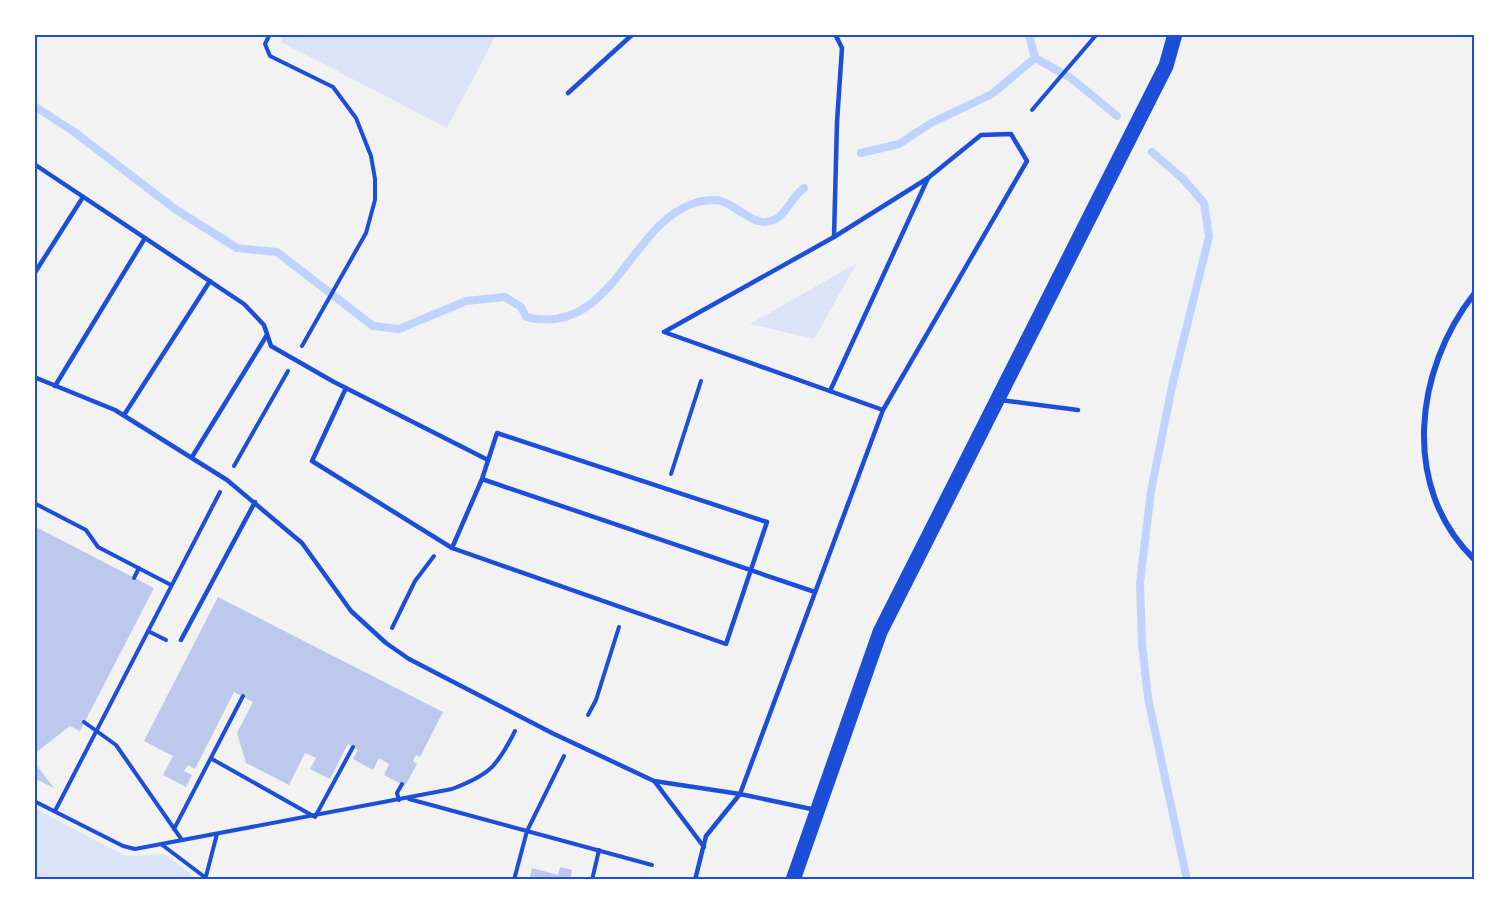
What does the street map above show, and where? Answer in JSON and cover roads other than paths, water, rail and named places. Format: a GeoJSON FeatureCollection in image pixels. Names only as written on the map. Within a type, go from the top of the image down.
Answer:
{"type":"FeatureCollection","features":[{"type":"Feature","properties":{"kind":"main road"},"geometry":{"type":"LineString","coordinates":[[793,879],[880,632],[1166,66],[1175,34]]}},
{"type":"Feature","properties":{"kind":"street"},"geometry":{"type":"LineString","coordinates":[[1474,294],[1447,333],[1438,356],[1426,402],[1424,427],[1426,465],[1438,508],[1452,533],[1474,559]]}},
{"type":"Feature","properties":{"kind":"lane"},"geometry":{"type":"LineString","coordinates":[[568,93],[633,34]]}},
{"type":"Feature","properties":{"kind":"lane"},"geometry":{"type":"LineString","coordinates":[[834,237],[837,122],[842,48],[835,34]]}},
{"type":"Feature","properties":{"kind":"lane"},"geometry":{"type":"LineString","coordinates":[[695,879],[706,836],[740,794],[883,410],[1028,161],[1011,134],[981,135],[928,178],[834,237],[664,332],[883,410]]}},
{"type":"Feature","properties":{"kind":"lane"},"geometry":{"type":"LineString","coordinates":[[34,164],[244,304],[264,325],[271,346],[346,388],[488,460]]}},
{"type":"Feature","properties":{"kind":"lane"},"geometry":{"type":"LineString","coordinates":[[830,391],[928,178]]}},
{"type":"Feature","properties":{"kind":"lane"},"geometry":{"type":"LineString","coordinates":[[34,274],[83,197]]}},
{"type":"Feature","properties":{"kind":"lane"},"geometry":{"type":"LineString","coordinates":[[56,386],[145,238]]}},
{"type":"Feature","properties":{"kind":"lane"},"geometry":{"type":"LineString","coordinates":[[124,415],[210,281]]}},
{"type":"Feature","properties":{"kind":"lane"},"geometry":{"type":"LineString","coordinates":[[192,457],[267,335]]}},
{"type":"Feature","properties":{"kind":"lane"},"geometry":{"type":"LineString","coordinates":[[34,377],[124,415],[192,457],[255,502],[302,543],[351,611],[386,644],[409,659],[552,733],[654,781],[740,794],[818,810]]}},
{"type":"Feature","properties":{"kind":"lane"},"geometry":{"type":"LineString","coordinates":[[346,388],[312,460],[452,548],[726,644],[753,570],[767,522],[497,433],[482,479],[452,548]]}},
{"type":"Feature","properties":{"kind":"lane"},"geometry":{"type":"LineString","coordinates":[[997,400],[1077,410]]}},
{"type":"Feature","properties":{"kind":"lane"},"geometry":{"type":"LineString","coordinates":[[482,479],[815,592]]}},
{"type":"Feature","properties":{"kind":"lane"},"geometry":{"type":"LineString","coordinates":[[181,640],[255,502]]}},
{"type":"Feature","properties":{"kind":"lane"},"geometry":{"type":"LineString","coordinates":[[654,781],[704,847]]}},
{"type":"Feature","properties":{"kind":"waterway"},"geometry":{"type":"LineString","coordinates":[[1029,34],[1035,58],[1071,78],[1117,116]]}},
{"type":"Feature","properties":{"kind":"waterway"},"geometry":{"type":"LineString","coordinates":[[861,153],[899,144],[931,123],[992,94],[1035,58]]}},
{"type":"Feature","properties":{"kind":"waterway"},"geometry":{"type":"LineString","coordinates":[[34,106],[73,131],[175,209],[237,248],[277,252],[373,326],[399,329],[466,301],[505,297],[521,307],[526,317],[556,319],[580,311],[601,295],[653,232],[673,214],[697,202],[717,200],[725,202],[755,220],[772,221],[783,213],[804,188]]}},
{"type":"Feature","properties":{"kind":"waterway"},"geometry":{"type":"LineString","coordinates":[[1152,152],[1183,179],[1204,203],[1209,237],[1173,382],[1151,491],[1140,583],[1142,644],[1148,698],[1187,880]]}}]}
